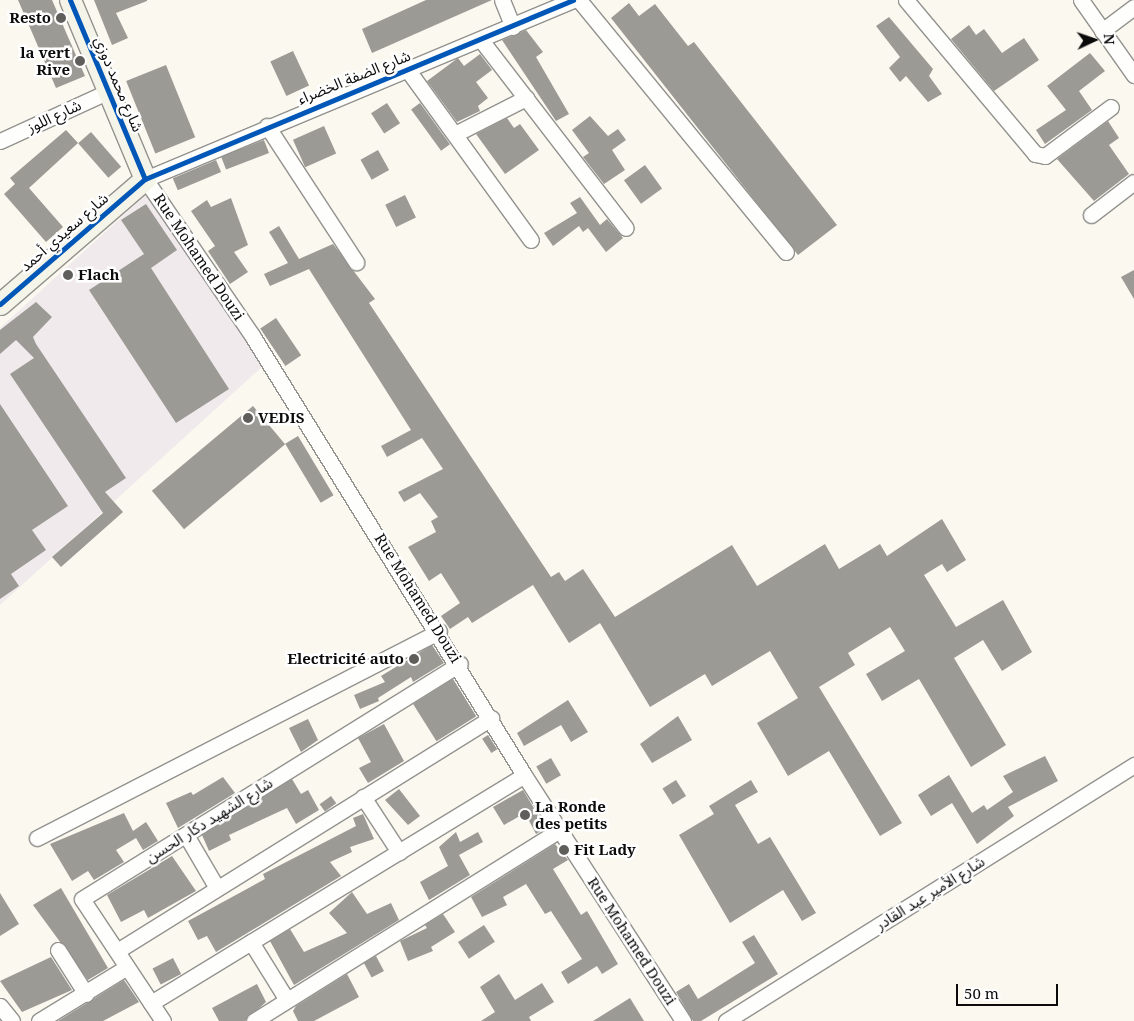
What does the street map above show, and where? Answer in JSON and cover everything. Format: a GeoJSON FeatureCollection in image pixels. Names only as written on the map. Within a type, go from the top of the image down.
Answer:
{"type":"FeatureCollection","features":[{"type":"Feature","properties":{"kind":"street","name":"شارع محمد دوزي"},"geometry":{"type":"LineString","coordinates":[[70,0],[145,178]]}},
{"type":"Feature","properties":{"kind":"street"},"geometry":{"type":"LineString","coordinates":[[502,0],[513,27]]}},
{"type":"Feature","properties":{"kind":"street","name":"شارع الضفة الخضراء"},"geometry":{"type":"LineString","coordinates":[[145,178],[267,126],[513,27],[573,0]]}},
{"type":"Feature","properties":{"kind":"street"},"geometry":{"type":"LineString","coordinates":[[579,0],[786,252]]}},
{"type":"Feature","properties":{"kind":"street"},"geometry":{"type":"LineString","coordinates":[[906,0],[1035,154],[1045,156],[1111,107]]}},
{"type":"Feature","properties":{"kind":"street"},"geometry":{"type":"LineString","coordinates":[[1081,0],[1134,75]]}},
{"type":"Feature","properties":{"kind":"street"},"geometry":{"type":"LineString","coordinates":[[1102,32],[1134,7]]}},
{"type":"Feature","properties":{"kind":"street"},"geometry":{"type":"LineString","coordinates":[[481,40],[626,228]]}},
{"type":"Feature","properties":{"kind":"street"},"geometry":{"type":"LineString","coordinates":[[407,69],[531,240]]}},
{"type":"Feature","properties":{"kind":"street","name":"شارع اللوز"},"geometry":{"type":"LineString","coordinates":[[0,141],[109,91]]}},
{"type":"Feature","properties":{"kind":"street"},"geometry":{"type":"LineString","coordinates":[[455,134],[526,98]]}},
{"type":"Feature","properties":{"kind":"street"},"geometry":{"type":"LineString","coordinates":[[267,126],[356,262]]}},
{"type":"Feature","properties":{"kind":"street","name":"شارع سعيدي أحمد"},"geometry":{"type":"LineString","coordinates":[[0,304],[145,178]]}},
{"type":"Feature","properties":{"kind":"street","name":"Rue Mohamed Douzi"},"geometry":{"type":"LineString","coordinates":[[145,178],[253,336],[460,664],[524,775],[683,1021]]}},
{"type":"Feature","properties":{"kind":"street"},"geometry":{"type":"LineString","coordinates":[[1091,215],[1134,182]]}},
{"type":"Feature","properties":{"kind":"street"},"geometry":{"type":"LineString","coordinates":[[37,838],[439,631]]}},
{"type":"Feature","properties":{"kind":"street","name":"شارع الشهيد دكار الحسن"},"geometry":{"type":"LineString","coordinates":[[163,1021],[82,899],[460,664]]}},
{"type":"Feature","properties":{"kind":"street"},"geometry":{"type":"LineString","coordinates":[[116,951],[491,718]]}},
{"type":"Feature","properties":{"kind":"street","name":"شارع الأمير عبد القادر"},"geometry":{"type":"LineString","coordinates":[[726,1021],[1134,766]]}},
{"type":"Feature","properties":{"kind":"street"},"geometry":{"type":"LineString","coordinates":[[151,1003],[524,775]]}},
{"type":"Feature","properties":{"kind":"street"},"geometry":{"type":"LineString","coordinates":[[363,797],[399,852]]}},
{"type":"Feature","properties":{"kind":"street"},"geometry":{"type":"LineString","coordinates":[[254,1021],[560,830]]}},
{"type":"Feature","properties":{"kind":"street"},"geometry":{"type":"LineString","coordinates":[[186,835],[217,888]]}},
{"type":"Feature","properties":{"kind":"street"},"geometry":{"type":"LineString","coordinates":[[251,942],[288,1000]]}},
{"type":"Feature","properties":{"kind":"street"},"geometry":{"type":"LineString","coordinates":[[58,950],[86,994]]}},
{"type":"Feature","properties":{"kind":"street"},"geometry":{"type":"LineString","coordinates":[[39,1021],[86,994],[127,967]]}},
{"type":"Feature","properties":{"kind":"street"},"geometry":{"type":"LineString","coordinates":[[0,1006],[12,1021]]}},
{"type":"Feature","properties":{"kind":"shaded area"},"geometry":{"type":"Polygon","coordinates":[[[148,193],[263,366],[0,605],[0,328],[148,193]]]}},
{"type":"Feature","properties":{"kind":"building"},"geometry":{"type":"Polygon","coordinates":[[[18,0],[52,0],[85,76],[56,88],[18,0]]]}},
{"type":"Feature","properties":{"kind":"building"},"geometry":{"type":"Polygon","coordinates":[[[94,0],[147,1],[116,13],[128,38],[112,45],[94,0]]]}},
{"type":"Feature","properties":{"kind":"building"},"geometry":{"type":"Polygon","coordinates":[[[426,0],[492,0],[372,53],[362,29],[426,0]]]}},
{"type":"Feature","properties":{"kind":"building"},"geometry":{"type":"Polygon","coordinates":[[[629,3],[639,16],[655,4],[688,46],[694,42],[837,225],[798,255],[611,18],[629,3]]]}},
{"type":"Feature","properties":{"kind":"building"},"geometry":{"type":"Polygon","coordinates":[[[889,17],[933,69],[929,76],[942,94],[928,102],[906,76],[900,82],[889,68],[900,57],[876,26],[889,17]]]}},
{"type":"Feature","properties":{"kind":"building"},"geometry":{"type":"Polygon","coordinates":[[[969,25],[976,35],[984,29],[1002,53],[1024,38],[1039,60],[994,91],[951,39],[969,25]]]}},
{"type":"Feature","properties":{"kind":"building"},"geometry":{"type":"Polygon","coordinates":[[[526,30],[543,52],[536,57],[569,114],[556,121],[502,40],[526,30]]]}},
{"type":"Feature","properties":{"kind":"building"},"geometry":{"type":"Polygon","coordinates":[[[293,51],[309,85],[286,96],[270,62],[293,51]]]}},
{"type":"Feature","properties":{"kind":"building"},"geometry":{"type":"Polygon","coordinates":[[[1090,53],[1105,71],[1079,91],[1092,110],[1045,144],[1036,130],[1066,110],[1047,86],[1090,53]]]}},
{"type":"Feature","properties":{"kind":"building"},"geometry":{"type":"Polygon","coordinates":[[[480,54],[492,70],[476,82],[488,98],[478,106],[480,111],[457,122],[427,81],[458,58],[464,66],[480,54]]]}},
{"type":"Feature","properties":{"kind":"building"},"geometry":{"type":"Polygon","coordinates":[[[166,65],[195,137],[155,153],[126,81],[166,65]]]}},
{"type":"Feature","properties":{"kind":"building"},"geometry":{"type":"Polygon","coordinates":[[[387,103],[400,123],[384,133],[371,113],[387,103]]]}},
{"type":"Feature","properties":{"kind":"building"},"geometry":{"type":"Polygon","coordinates":[[[420,103],[450,144],[441,151],[411,109],[420,103]]]}},
{"type":"Feature","properties":{"kind":"building"},"geometry":{"type":"Polygon","coordinates":[[[590,116],[608,136],[618,129],[626,140],[612,150],[625,170],[604,184],[583,157],[589,153],[572,130],[590,116]]]}},
{"type":"Feature","properties":{"kind":"building"},"geometry":{"type":"Polygon","coordinates":[[[507,118],[514,128],[520,124],[539,150],[505,174],[476,134],[507,118]]]}},
{"type":"Feature","properties":{"kind":"building"},"geometry":{"type":"Polygon","coordinates":[[[1108,121],[1119,138],[1109,145],[1129,174],[1094,201],[1057,159],[1108,121]]]}},
{"type":"Feature","properties":{"kind":"building"},"geometry":{"type":"Polygon","coordinates":[[[324,126],[336,153],[305,167],[293,140],[324,126]]]}},
{"type":"Feature","properties":{"kind":"building"},"geometry":{"type":"Polygon","coordinates":[[[66,130],[78,143],[29,188],[63,227],[46,242],[4,194],[15,184],[10,178],[66,130]]]}},
{"type":"Feature","properties":{"kind":"building"},"geometry":{"type":"Polygon","coordinates":[[[91,132],[121,167],[108,178],[78,143],[91,132]]]}},
{"type":"Feature","properties":{"kind":"building"},"geometry":{"type":"Polygon","coordinates":[[[264,140],[269,153],[226,170],[221,156],[264,140]]]}},
{"type":"Feature","properties":{"kind":"building"},"geometry":{"type":"Polygon","coordinates":[[[378,150],[389,170],[372,180],[361,160],[378,150]]]}},
{"type":"Feature","properties":{"kind":"building"},"geometry":{"type":"Polygon","coordinates":[[[216,160],[221,172],[178,190],[173,178],[216,160]]]}},
{"type":"Feature","properties":{"kind":"building"},"geometry":{"type":"Polygon","coordinates":[[[645,165],[662,188],[641,204],[624,180],[645,165]]]}},
{"type":"Feature","properties":{"kind":"building"},"geometry":{"type":"Polygon","coordinates":[[[405,195],[416,217],[396,227],[385,205],[405,195]]]}},
{"type":"Feature","properties":{"kind":"building"},"geometry":{"type":"Polygon","coordinates":[[[580,197],[600,225],[607,219],[623,238],[606,252],[588,228],[583,232],[579,226],[553,246],[544,233],[577,213],[570,203],[580,197]]]}},
{"type":"Feature","properties":{"kind":"building"},"geometry":{"type":"Polygon","coordinates":[[[231,198],[248,245],[234,252],[248,272],[230,284],[208,251],[215,246],[191,211],[207,200],[211,207],[231,198]]]}},
{"type":"Feature","properties":{"kind":"building"},"geometry":{"type":"Polygon","coordinates":[[[146,204],[177,250],[151,268],[229,389],[176,423],[89,290],[144,254],[121,220],[146,204]]]}},
{"type":"Feature","properties":{"kind":"building"},"geometry":{"type":"Polygon","coordinates":[[[279,226],[299,259],[333,244],[375,299],[369,303],[551,577],[559,572],[565,581],[583,569],[615,617],[732,545],[757,586],[825,544],[839,569],[880,544],[887,556],[942,519],[966,560],[947,572],[942,564],[924,575],[956,627],[1003,600],[1032,652],[1002,671],[983,640],[954,658],[1006,745],[971,767],[919,679],[882,701],[866,674],[905,651],[890,627],[848,653],[855,665],[819,687],[902,823],[880,836],[829,751],[788,776],[757,723],[798,698],[770,651],[712,686],[705,674],[650,707],[600,623],[569,643],[533,585],[472,623],[468,617],[450,629],[441,616],[460,603],[441,573],[429,581],[408,547],[436,532],[431,521],[438,517],[420,493],[404,502],[398,492],[443,469],[422,438],[387,457],[381,446],[411,430],[309,269],[270,286],[264,274],[288,263],[269,232],[279,226]]]}},
{"type":"Feature","properties":{"kind":"building"},"geometry":{"type":"Polygon","coordinates":[[[1134,270],[1134,299],[1121,277],[1134,270]]]}},
{"type":"Feature","properties":{"kind":"building"},"geometry":{"type":"Polygon","coordinates":[[[36,302],[52,317],[33,337],[36,344],[126,478],[105,492],[123,512],[61,567],[52,557],[103,513],[10,374],[34,358],[16,340],[0,354],[0,330],[36,302]]]}},
{"type":"Feature","properties":{"kind":"building"},"geometry":{"type":"Polygon","coordinates":[[[276,318],[301,355],[285,366],[260,329],[276,318]]]}},
{"type":"Feature","properties":{"kind":"building"},"geometry":{"type":"Polygon","coordinates":[[[0,404],[68,506],[32,530],[46,550],[11,574],[19,586],[0,599],[0,404]]]}},
{"type":"Feature","properties":{"kind":"building"},"geometry":{"type":"Polygon","coordinates":[[[253,406],[285,444],[184,529],[152,491],[253,406]]]}},
{"type":"Feature","properties":{"kind":"building"},"geometry":{"type":"Polygon","coordinates":[[[298,436],[334,495],[321,503],[285,444],[298,436]]]}},
{"type":"Feature","properties":{"kind":"building"},"geometry":{"type":"Polygon","coordinates":[[[432,645],[444,663],[413,682],[411,677],[378,698],[379,701],[360,709],[354,695],[385,682],[381,676],[432,645]]]}},
{"type":"Feature","properties":{"kind":"building"},"geometry":{"type":"Polygon","coordinates":[[[453,679],[476,716],[436,741],[413,704],[453,679]]]}},
{"type":"Feature","properties":{"kind":"building"},"geometry":{"type":"Polygon","coordinates":[[[568,700],[588,732],[571,742],[561,725],[524,746],[517,733],[568,700]]]}},
{"type":"Feature","properties":{"kind":"building"},"geometry":{"type":"Polygon","coordinates":[[[678,716],[692,740],[652,763],[640,744],[678,716]]]}},
{"type":"Feature","properties":{"kind":"building"},"geometry":{"type":"Polygon","coordinates":[[[308,719],[318,740],[301,752],[289,728],[308,719]]]}},
{"type":"Feature","properties":{"kind":"building"},"geometry":{"type":"Polygon","coordinates":[[[384,724],[404,761],[368,783],[359,768],[371,762],[358,738],[384,724]]]}},
{"type":"Feature","properties":{"kind":"building"},"geometry":{"type":"Polygon","coordinates":[[[488,735],[497,749],[491,753],[482,739],[488,735]]]}},
{"type":"Feature","properties":{"kind":"building"},"geometry":{"type":"Polygon","coordinates":[[[1045,756],[1058,781],[1008,807],[1014,816],[977,844],[952,803],[931,816],[918,795],[949,775],[972,813],[984,805],[987,810],[1013,792],[1003,776],[1045,756]]]}},
{"type":"Feature","properties":{"kind":"building"},"geometry":{"type":"Polygon","coordinates":[[[551,758],[561,775],[546,784],[536,767],[551,758]]]}},
{"type":"Feature","properties":{"kind":"building"},"geometry":{"type":"Polygon","coordinates":[[[223,777],[235,793],[178,828],[166,803],[191,792],[193,795],[223,777]]]}},
{"type":"Feature","properties":{"kind":"building"},"geometry":{"type":"Polygon","coordinates":[[[292,779],[301,794],[308,790],[319,810],[296,824],[287,808],[229,835],[231,840],[209,851],[202,835],[292,779]]]}},
{"type":"Feature","properties":{"kind":"building"},"geometry":{"type":"Polygon","coordinates":[[[676,780],[686,796],[672,805],[662,788],[676,780]]]}},
{"type":"Feature","properties":{"kind":"building"},"geometry":{"type":"Polygon","coordinates":[[[751,780],[758,792],[735,805],[758,844],[770,837],[816,913],[802,921],[783,890],[730,923],[679,835],[714,814],[709,806],[751,780]]]}},
{"type":"Feature","properties":{"kind":"building"},"geometry":{"type":"Polygon","coordinates":[[[399,789],[420,816],[408,825],[385,800],[399,789]]]}},
{"type":"Feature","properties":{"kind":"building"},"geometry":{"type":"Polygon","coordinates":[[[523,790],[546,828],[536,834],[525,813],[504,825],[493,807],[523,790]]]}},
{"type":"Feature","properties":{"kind":"building"},"geometry":{"type":"Polygon","coordinates":[[[331,796],[336,803],[325,812],[320,804],[331,796]]]}},
{"type":"Feature","properties":{"kind":"building"},"geometry":{"type":"Polygon","coordinates":[[[124,813],[133,831],[146,822],[158,841],[143,850],[136,838],[116,850],[124,862],[94,880],[88,871],[72,881],[50,844],[124,813]]]}},
{"type":"Feature","properties":{"kind":"building"},"geometry":{"type":"Polygon","coordinates":[[[363,814],[374,839],[350,847],[352,852],[330,862],[341,876],[216,952],[207,936],[198,940],[188,921],[265,879],[263,874],[356,826],[353,818],[363,814]]]}},
{"type":"Feature","properties":{"kind":"building"},"geometry":{"type":"Polygon","coordinates":[[[456,832],[460,842],[478,832],[483,842],[459,855],[470,875],[429,900],[420,882],[448,866],[439,847],[456,832]]]}},
{"type":"Feature","properties":{"kind":"building"},"geometry":{"type":"Polygon","coordinates":[[[555,844],[568,860],[553,869],[581,915],[587,911],[618,964],[602,974],[597,966],[568,984],[561,972],[582,959],[551,911],[545,914],[526,884],[503,897],[507,905],[482,917],[471,897],[555,844]]]}},
{"type":"Feature","properties":{"kind":"building"},"geometry":{"type":"Polygon","coordinates":[[[172,856],[196,891],[148,918],[144,910],[121,922],[107,895],[172,856]]]}},
{"type":"Feature","properties":{"kind":"building"},"geometry":{"type":"Polygon","coordinates":[[[61,888],[108,968],[88,980],[33,905],[61,888]]]}},
{"type":"Feature","properties":{"kind":"building"},"geometry":{"type":"Polygon","coordinates":[[[352,892],[367,914],[391,903],[399,920],[294,985],[270,941],[290,929],[304,952],[347,933],[329,913],[352,892]]]}},
{"type":"Feature","properties":{"kind":"building"},"geometry":{"type":"Polygon","coordinates":[[[0,893],[19,924],[0,936],[0,893]]]}},
{"type":"Feature","properties":{"kind":"building"},"geometry":{"type":"Polygon","coordinates":[[[443,914],[455,932],[431,947],[433,951],[408,961],[400,941],[427,928],[425,925],[443,914]]]}},
{"type":"Feature","properties":{"kind":"building"},"geometry":{"type":"Polygon","coordinates":[[[484,925],[495,942],[469,959],[458,942],[484,925]]]}},
{"type":"Feature","properties":{"kind":"building"},"geometry":{"type":"Polygon","coordinates":[[[754,935],[778,974],[701,1021],[693,1021],[676,992],[689,984],[698,999],[755,963],[742,942],[754,935]]]}},
{"type":"Feature","properties":{"kind":"building"},"geometry":{"type":"Polygon","coordinates":[[[376,956],[384,971],[372,978],[364,963],[376,956]]]}},
{"type":"Feature","properties":{"kind":"building"},"geometry":{"type":"Polygon","coordinates":[[[51,957],[72,990],[22,1012],[0,981],[51,957]]]}},
{"type":"Feature","properties":{"kind":"building"},"geometry":{"type":"Polygon","coordinates":[[[173,958],[181,974],[161,984],[153,968],[173,958]]]}},
{"type":"Feature","properties":{"kind":"building"},"geometry":{"type":"Polygon","coordinates":[[[347,974],[359,997],[314,1021],[298,1021],[293,1011],[296,1006],[347,974]]]}},
{"type":"Feature","properties":{"kind":"building"},"geometry":{"type":"Polygon","coordinates":[[[499,974],[515,1000],[542,983],[554,1002],[529,1017],[531,1021],[481,1021],[495,1012],[480,987],[499,974]]]}},
{"type":"Feature","properties":{"kind":"building"},"geometry":{"type":"Polygon","coordinates":[[[124,980],[139,1002],[103,1021],[58,1021],[124,980]]]}},
{"type":"Feature","properties":{"kind":"building"},"geometry":{"type":"Polygon","coordinates":[[[257,984],[266,1002],[245,1021],[219,1021],[212,1008],[257,984]]]}},
{"type":"Feature","properties":{"kind":"building"},"geometry":{"type":"Polygon","coordinates":[[[630,998],[644,1021],[593,1021],[630,998]]]}},
{"type":"Feature","properties":{"kind":"cycle path"},"geometry":{"type":"LineString","coordinates":[[70,0],[145,179]]}},
{"type":"Feature","properties":{"kind":"cycle path"},"geometry":{"type":"LineString","coordinates":[[0,304],[145,179],[573,0]]}},
{"type":"Feature","properties":{"kind":"place","name":"Resto"},"geometry":{"type":"Point","coordinates":[61,18]}},
{"type":"Feature","properties":{"kind":"place","name":"la vert Rive"},"geometry":{"type":"Point","coordinates":[80,61]}},
{"type":"Feature","properties":{"kind":"place","name":"Flach"},"geometry":{"type":"Point","coordinates":[68,275]}},
{"type":"Feature","properties":{"kind":"place","name":"VEDIS"},"geometry":{"type":"Point","coordinates":[248,418]}},
{"type":"Feature","properties":{"kind":"place","name":"Electricité auto"},"geometry":{"type":"Point","coordinates":[414,659]}},
{"type":"Feature","properties":{"kind":"place","name":"La Ronde des petits"},"geometry":{"type":"Point","coordinates":[525,815]}},
{"type":"Feature","properties":{"kind":"place","name":"Fit Lady"},"geometry":{"type":"Point","coordinates":[564,850]}}]}
